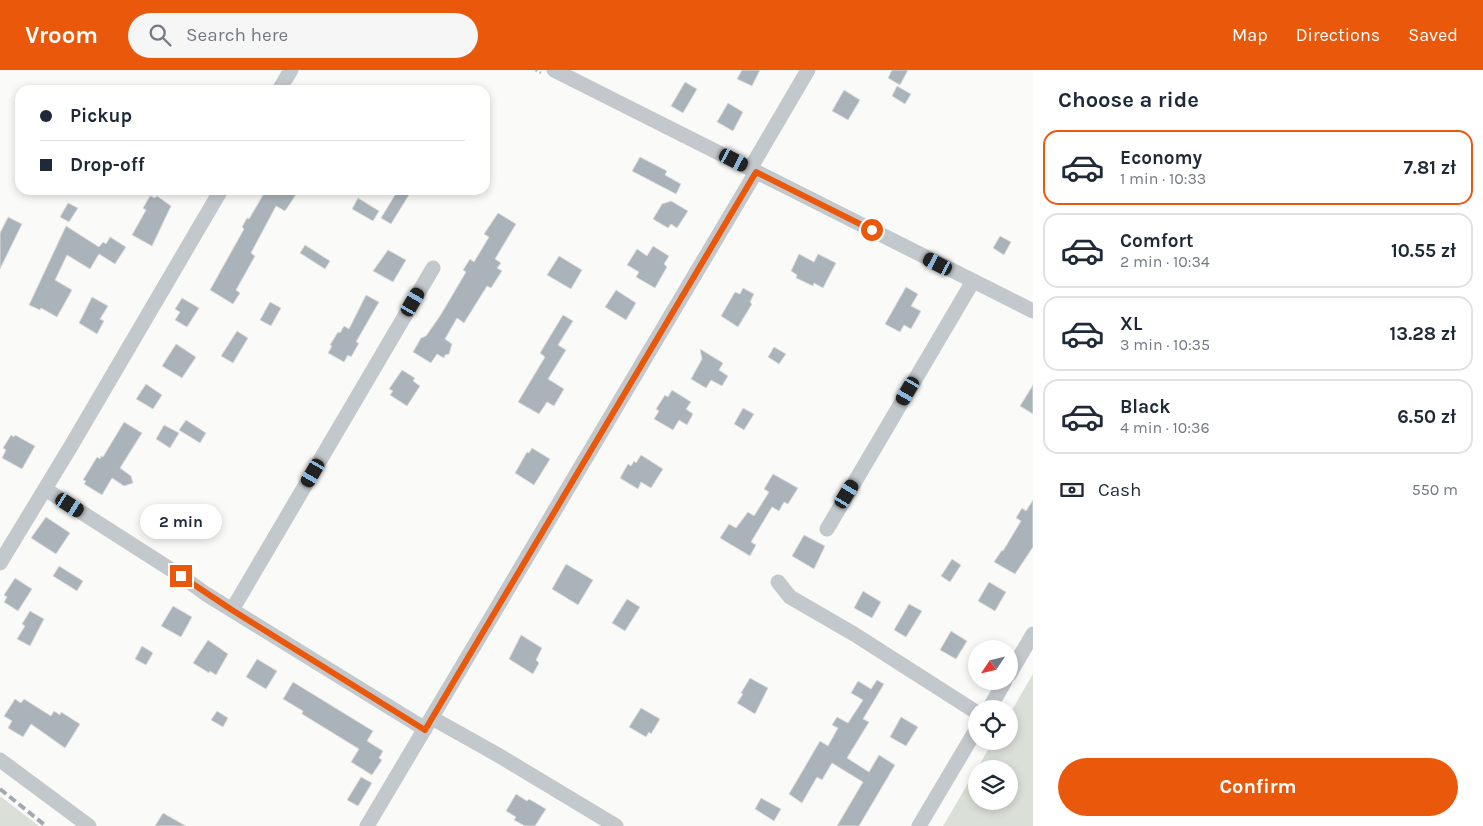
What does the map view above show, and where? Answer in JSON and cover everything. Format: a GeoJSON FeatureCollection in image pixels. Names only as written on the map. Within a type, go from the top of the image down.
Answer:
{"type":"FeatureCollection","features":[{"type":"Feature","properties":{"kind":"street"},"geometry":{"type":"LineString","coordinates":[[283,85],[291,70]]}},
{"type":"Feature","properties":{"kind":"street"},"geometry":{"type":"LineString","coordinates":[[554,70],[1033,312]]}},
{"type":"Feature","properties":{"kind":"street"},"geometry":{"type":"LineString","coordinates":[[367,826],[429,724],[753,170],[808,70]]}},
{"type":"Feature","properties":{"kind":"street"},"geometry":{"type":"LineString","coordinates":[[0,563],[217,195]]}},
{"type":"Feature","properties":{"kind":"street"},"geometry":{"type":"LineString","coordinates":[[232,610],[433,268]]}},
{"type":"Feature","properties":{"kind":"street"},"geometry":{"type":"LineString","coordinates":[[827,529],[969,288],[971,280]]}},
{"type":"Feature","properties":{"kind":"street"},"geometry":{"type":"LineString","coordinates":[[45,489],[232,610],[429,724],[498,755],[616,826]]}},
{"type":"Feature","properties":{"kind":"street"},"geometry":{"type":"LineString","coordinates":[[778,582],[790,597],[854,634],[968,707]]}},
{"type":"Feature","properties":{"kind":"street"},"geometry":{"type":"LineString","coordinates":[[1018,660],[1033,634]]}},
{"type":"Feature","properties":{"kind":"street"},"geometry":{"type":"LineString","coordinates":[[919,826],[968,743]]}},
{"type":"Feature","properties":{"kind":"street"},"geometry":{"type":"LineString","coordinates":[[0,760],[89,826]]}},
{"type":"Feature","properties":{"kind":"shaded area"},"geometry":{"type":"Polygon","coordinates":[[[1033,674],[1033,826],[943,826],[968,784],[968,810],[1018,810],[1018,760],[982,760],[988,750],[1018,750],[1018,700],[1033,674]]]}},
{"type":"Feature","properties":{"kind":"shaded area"},"geometry":{"type":"Polygon","coordinates":[[[0,796],[39,826],[0,826],[0,796]]]}},
{"type":"Feature","properties":{"kind":"building"},"geometry":{"type":"Polygon","coordinates":[[[742,70],[760,70],[752,86],[737,79],[742,70]]]}},
{"type":"Feature","properties":{"kind":"building"},"geometry":{"type":"Polygon","coordinates":[[[892,70],[908,70],[900,85],[888,78],[892,70]]]}},
{"type":"Feature","properties":{"kind":"building"},"geometry":{"type":"Polygon","coordinates":[[[685,82],[697,89],[683,113],[671,106],[685,82]]]}},
{"type":"Feature","properties":{"kind":"building"},"geometry":{"type":"Polygon","coordinates":[[[897,86],[911,94],[905,104],[892,96],[897,86]]]}},
{"type":"Feature","properties":{"kind":"building"},"geometry":{"type":"Polygon","coordinates":[[[844,90],[860,100],[848,120],[832,111],[844,90]]]}},
{"type":"Feature","properties":{"kind":"building"},"geometry":{"type":"Polygon","coordinates":[[[728,103],[743,112],[733,131],[717,122],[728,103]]]}},
{"type":"Feature","properties":{"kind":"building"},"geometry":{"type":"Polygon","coordinates":[[[640,157],[667,171],[665,175],[681,184],[676,194],[632,171],[640,157]]]}},
{"type":"Feature","properties":{"kind":"building"},"geometry":{"type":"Polygon","coordinates":[[[263,195],[296,195],[285,211],[276,206],[251,253],[255,256],[236,290],[240,293],[233,304],[210,290],[244,229],[242,227],[247,218],[249,219],[263,195]]]}},
{"type":"Feature","properties":{"kind":"building"},"geometry":{"type":"Polygon","coordinates":[[[395,195],[409,195],[391,224],[381,218],[395,195]]]}},
{"type":"Feature","properties":{"kind":"building"},"geometry":{"type":"Polygon","coordinates":[[[150,196],[155,198],[157,196],[171,206],[152,246],[132,235],[146,210],[143,208],[150,196]]]}},
{"type":"Feature","properties":{"kind":"building"},"geometry":{"type":"Polygon","coordinates":[[[358,198],[379,211],[373,221],[352,209],[358,198]]]}},
{"type":"Feature","properties":{"kind":"building"},"geometry":{"type":"Polygon","coordinates":[[[671,201],[688,211],[677,228],[671,224],[668,228],[653,219],[662,204],[671,201]]]}},
{"type":"Feature","properties":{"kind":"building"},"geometry":{"type":"Polygon","coordinates":[[[68,203],[78,208],[69,222],[60,217],[68,203]]]}},
{"type":"Feature","properties":{"kind":"building"},"geometry":{"type":"Polygon","coordinates":[[[498,213],[516,224],[495,259],[501,263],[497,268],[502,271],[491,288],[487,286],[464,323],[457,318],[445,339],[452,344],[449,354],[445,355],[444,358],[437,354],[431,363],[413,352],[421,338],[426,336],[440,316],[466,272],[463,270],[470,259],[474,262],[489,237],[484,234],[498,213]]]}},
{"type":"Feature","properties":{"kind":"building"},"geometry":{"type":"Polygon","coordinates":[[[8,217],[22,224],[0,269],[0,233],[8,217]]]}},
{"type":"Feature","properties":{"kind":"building"},"geometry":{"type":"Polygon","coordinates":[[[66,226],[99,247],[103,242],[106,244],[110,237],[126,247],[115,264],[99,254],[90,269],[67,255],[55,280],[72,290],[57,317],[41,308],[40,310],[29,305],[66,226]]]}},
{"type":"Feature","properties":{"kind":"building"},"geometry":{"type":"Polygon","coordinates":[[[1000,236],[1011,242],[1004,255],[993,248],[1000,236]]]}},
{"type":"Feature","properties":{"kind":"building"},"geometry":{"type":"Polygon","coordinates":[[[305,245],[330,261],[325,269],[300,253],[305,245]]]}},
{"type":"Feature","properties":{"kind":"building"},"geometry":{"type":"Polygon","coordinates":[[[653,246],[669,256],[664,264],[667,267],[655,288],[636,277],[639,272],[627,265],[637,249],[647,256],[653,246]]]}},
{"type":"Feature","properties":{"kind":"building"},"geometry":{"type":"Polygon","coordinates":[[[388,250],[406,260],[393,282],[373,271],[388,250]]]}},
{"type":"Feature","properties":{"kind":"building"},"geometry":{"type":"Polygon","coordinates":[[[799,254],[814,262],[818,254],[836,263],[823,288],[814,283],[813,286],[796,278],[797,275],[791,271],[799,254]]]}},
{"type":"Feature","properties":{"kind":"building"},"geometry":{"type":"Polygon","coordinates":[[[559,256],[582,270],[571,289],[547,275],[559,256]]]}},
{"type":"Feature","properties":{"kind":"building"},"geometry":{"type":"Polygon","coordinates":[[[906,287],[918,294],[911,306],[921,311],[911,329],[904,325],[900,332],[885,324],[906,287]]]}},
{"type":"Feature","properties":{"kind":"building"},"geometry":{"type":"Polygon","coordinates":[[[743,288],[754,294],[750,302],[752,304],[738,327],[721,316],[735,292],[740,294],[743,288]]]}},
{"type":"Feature","properties":{"kind":"building"},"geometry":{"type":"Polygon","coordinates":[[[616,290],[636,303],[626,320],[605,307],[616,290]]]}},
{"type":"Feature","properties":{"kind":"building"},"geometry":{"type":"Polygon","coordinates":[[[366,295],[379,302],[356,342],[359,343],[351,357],[348,355],[344,362],[328,353],[332,346],[330,345],[344,326],[349,329],[366,295]]]}},
{"type":"Feature","properties":{"kind":"building"},"geometry":{"type":"Polygon","coordinates":[[[92,297],[108,306],[100,319],[104,321],[97,334],[79,323],[92,297]]]}},
{"type":"Feature","properties":{"kind":"building"},"geometry":{"type":"Polygon","coordinates":[[[182,298],[199,308],[187,327],[175,320],[180,312],[175,309],[182,298]]]}},
{"type":"Feature","properties":{"kind":"building"},"geometry":{"type":"Polygon","coordinates":[[[270,302],[281,308],[271,326],[260,320],[270,302]]]}},
{"type":"Feature","properties":{"kind":"building"},"geometry":{"type":"Polygon","coordinates":[[[563,315],[573,321],[558,345],[566,350],[548,379],[564,389],[554,406],[547,402],[539,414],[518,402],[545,357],[540,353],[563,315]]]}},
{"type":"Feature","properties":{"kind":"building"},"geometry":{"type":"Polygon","coordinates":[[[237,331],[248,338],[233,363],[221,356],[237,331]]]}},
{"type":"Feature","properties":{"kind":"building"},"geometry":{"type":"Polygon","coordinates":[[[176,344],[196,357],[182,378],[162,366],[176,344]]]}},
{"type":"Feature","properties":{"kind":"building"},"geometry":{"type":"Polygon","coordinates":[[[774,347],[786,354],[779,364],[768,357],[774,347]]]}},
{"type":"Feature","properties":{"kind":"building"},"geometry":{"type":"Polygon","coordinates":[[[700,349],[723,363],[719,370],[728,376],[722,386],[711,380],[706,388],[691,379],[702,359],[700,349]]]}},
{"type":"Feature","properties":{"kind":"building"},"geometry":{"type":"Polygon","coordinates":[[[402,370],[415,378],[413,381],[420,386],[407,406],[390,395],[393,391],[389,389],[402,370]]]}},
{"type":"Feature","properties":{"kind":"building"},"geometry":{"type":"Polygon","coordinates":[[[146,384],[162,395],[153,409],[136,399],[146,384]]]}},
{"type":"Feature","properties":{"kind":"building"},"geometry":{"type":"Polygon","coordinates":[[[1033,385],[1033,414],[1020,406],[1033,385]]]}},
{"type":"Feature","properties":{"kind":"building"},"geometry":{"type":"Polygon","coordinates":[[[672,390],[691,402],[686,409],[693,414],[687,425],[679,420],[673,430],[654,419],[659,411],[656,409],[665,395],[668,397],[672,390]]]}},
{"type":"Feature","properties":{"kind":"building"},"geometry":{"type":"Polygon","coordinates":[[[743,408],[754,414],[744,430],[734,424],[743,408]]]}},
{"type":"Feature","properties":{"kind":"building"},"geometry":{"type":"Polygon","coordinates":[[[186,420],[206,433],[200,443],[179,430],[186,420]]]}},
{"type":"Feature","properties":{"kind":"building"},"geometry":{"type":"Polygon","coordinates":[[[124,422],[142,433],[120,468],[131,476],[133,483],[124,486],[112,478],[102,495],[84,484],[86,481],[83,480],[97,457],[100,459],[101,456],[103,457],[124,422]]]}},
{"type":"Feature","properties":{"kind":"building"},"geometry":{"type":"Polygon","coordinates":[[[164,425],[179,433],[170,448],[156,439],[164,425]]]}},
{"type":"Feature","properties":{"kind":"building"},"geometry":{"type":"Polygon","coordinates":[[[11,435],[14,437],[15,435],[35,446],[22,469],[2,458],[6,450],[3,448],[11,435]]]}},
{"type":"Feature","properties":{"kind":"building"},"geometry":{"type":"Polygon","coordinates":[[[532,448],[550,459],[534,485],[515,473],[527,452],[529,453],[532,448]]]}},
{"type":"Feature","properties":{"kind":"building"},"geometry":{"type":"Polygon","coordinates":[[[641,455],[663,469],[651,488],[641,482],[638,489],[620,478],[628,464],[631,466],[634,461],[636,463],[641,455]]]}},
{"type":"Feature","properties":{"kind":"building"},"geometry":{"type":"Polygon","coordinates":[[[773,474],[798,488],[788,504],[784,502],[779,511],[772,507],[751,542],[756,545],[750,556],[720,538],[729,524],[736,528],[748,512],[754,516],[769,492],[764,489],[773,474]]]}},
{"type":"Feature","properties":{"kind":"building"},"geometry":{"type":"Polygon","coordinates":[[[1033,500],[1033,547],[1015,574],[994,562],[1021,521],[1016,518],[1022,508],[1026,511],[1033,500]]]}},
{"type":"Feature","properties":{"kind":"building"},"geometry":{"type":"Polygon","coordinates":[[[46,517],[70,533],[56,554],[31,538],[46,517]]]}},
{"type":"Feature","properties":{"kind":"building"},"geometry":{"type":"Polygon","coordinates":[[[804,535],[825,546],[814,569],[792,556],[804,535]]]}},
{"type":"Feature","properties":{"kind":"building"},"geometry":{"type":"Polygon","coordinates":[[[952,559],[961,565],[950,582],[941,576],[952,559]]]}},
{"type":"Feature","properties":{"kind":"building"},"geometry":{"type":"Polygon","coordinates":[[[566,564],[593,580],[578,605],[552,589],[566,564]]]}},
{"type":"Feature","properties":{"kind":"building"},"geometry":{"type":"Polygon","coordinates":[[[59,566],[83,581],[77,591],[53,576],[59,566]]]}},
{"type":"Feature","properties":{"kind":"building"},"geometry":{"type":"Polygon","coordinates":[[[15,578],[32,589],[18,611],[4,602],[7,597],[4,595],[15,578]]]}},
{"type":"Feature","properties":{"kind":"building"},"geometry":{"type":"Polygon","coordinates":[[[989,582],[1006,592],[995,611],[978,601],[989,582]]]}},
{"type":"Feature","properties":{"kind":"building"},"geometry":{"type":"Polygon","coordinates":[[[863,591],[881,602],[872,618],[854,608],[863,591]]]}},
{"type":"Feature","properties":{"kind":"building"},"geometry":{"type":"Polygon","coordinates":[[[627,599],[640,607],[625,631],[612,623],[627,599]]]}},
{"type":"Feature","properties":{"kind":"building"},"geometry":{"type":"Polygon","coordinates":[[[909,604],[922,611],[906,637],[894,630],[909,604]]]}},
{"type":"Feature","properties":{"kind":"building"},"geometry":{"type":"Polygon","coordinates":[[[173,606],[192,617],[181,637],[161,626],[173,606]]]}},
{"type":"Feature","properties":{"kind":"building"},"geometry":{"type":"Polygon","coordinates":[[[30,611],[44,619],[30,646],[17,639],[25,626],[22,624],[30,611]]]}},
{"type":"Feature","properties":{"kind":"building"},"geometry":{"type":"Polygon","coordinates":[[[951,631],[967,641],[956,659],[940,650],[951,631]]]}},
{"type":"Feature","properties":{"kind":"building"},"geometry":{"type":"Polygon","coordinates":[[[521,635],[542,648],[536,660],[539,663],[533,674],[509,659],[521,635]]]}},
{"type":"Feature","properties":{"kind":"building"},"geometry":{"type":"Polygon","coordinates":[[[208,640],[228,654],[216,675],[193,663],[208,640]]]}},
{"type":"Feature","properties":{"kind":"building"},"geometry":{"type":"Polygon","coordinates":[[[142,646],[153,653],[146,665],[135,659],[142,646]]]}},
{"type":"Feature","properties":{"kind":"building"},"geometry":{"type":"Polygon","coordinates":[[[257,659],[277,671],[266,689],[246,677],[257,659]]]}},
{"type":"Feature","properties":{"kind":"building"},"geometry":{"type":"Polygon","coordinates":[[[750,678],[768,688],[755,714],[737,703],[750,678]]]}},
{"type":"Feature","properties":{"kind":"building"},"geometry":{"type":"Polygon","coordinates":[[[877,680],[884,684],[863,719],[869,722],[847,758],[869,772],[879,755],[895,765],[859,826],[837,826],[863,782],[832,763],[822,780],[817,777],[802,803],[789,794],[820,741],[828,746],[838,728],[832,725],[837,717],[848,723],[863,700],[851,693],[858,681],[871,689],[877,680]]]}},
{"type":"Feature","properties":{"kind":"building"},"geometry":{"type":"Polygon","coordinates":[[[293,682],[373,731],[367,741],[383,751],[379,758],[382,760],[372,775],[351,762],[359,749],[302,714],[303,711],[283,699],[293,682]]]}},
{"type":"Feature","properties":{"kind":"building"},"geometry":{"type":"Polygon","coordinates":[[[15,699],[21,703],[24,699],[51,716],[54,711],[60,715],[61,712],[80,724],[65,748],[31,724],[23,737],[8,728],[12,721],[4,716],[15,699]]]}},
{"type":"Feature","properties":{"kind":"building"},"geometry":{"type":"Polygon","coordinates":[[[641,708],[660,719],[651,734],[649,732],[646,737],[629,727],[641,708]]]}},
{"type":"Feature","properties":{"kind":"building"},"geometry":{"type":"Polygon","coordinates":[[[217,711],[228,718],[223,727],[211,720],[217,711]]]}},
{"type":"Feature","properties":{"kind":"building"},"geometry":{"type":"Polygon","coordinates":[[[901,717],[918,727],[906,746],[890,737],[901,717]]]}},
{"type":"Feature","properties":{"kind":"building"},"geometry":{"type":"Polygon","coordinates":[[[361,777],[372,783],[358,806],[347,800],[361,777]]]}},
{"type":"Feature","properties":{"kind":"building"},"geometry":{"type":"Polygon","coordinates":[[[516,794],[546,809],[535,826],[525,826],[514,820],[516,817],[506,811],[516,794]]]}},
{"type":"Feature","properties":{"kind":"building"},"geometry":{"type":"Polygon","coordinates":[[[761,798],[781,809],[774,821],[755,809],[761,798]]]}},
{"type":"Feature","properties":{"kind":"building"},"geometry":{"type":"Polygon","coordinates":[[[163,813],[186,826],[155,826],[163,813]]]}},
{"type":"Feature","properties":{"kind":"railway"},"geometry":{"type":"LineString","coordinates":[[0,789],[46,826]]}},
{"type":"Feature","properties":{"kind":"route"},"geometry":{"type":"LineString","coordinates":[[181,576],[206,594],[425,730],[756,172],[872,230]]}}]}
